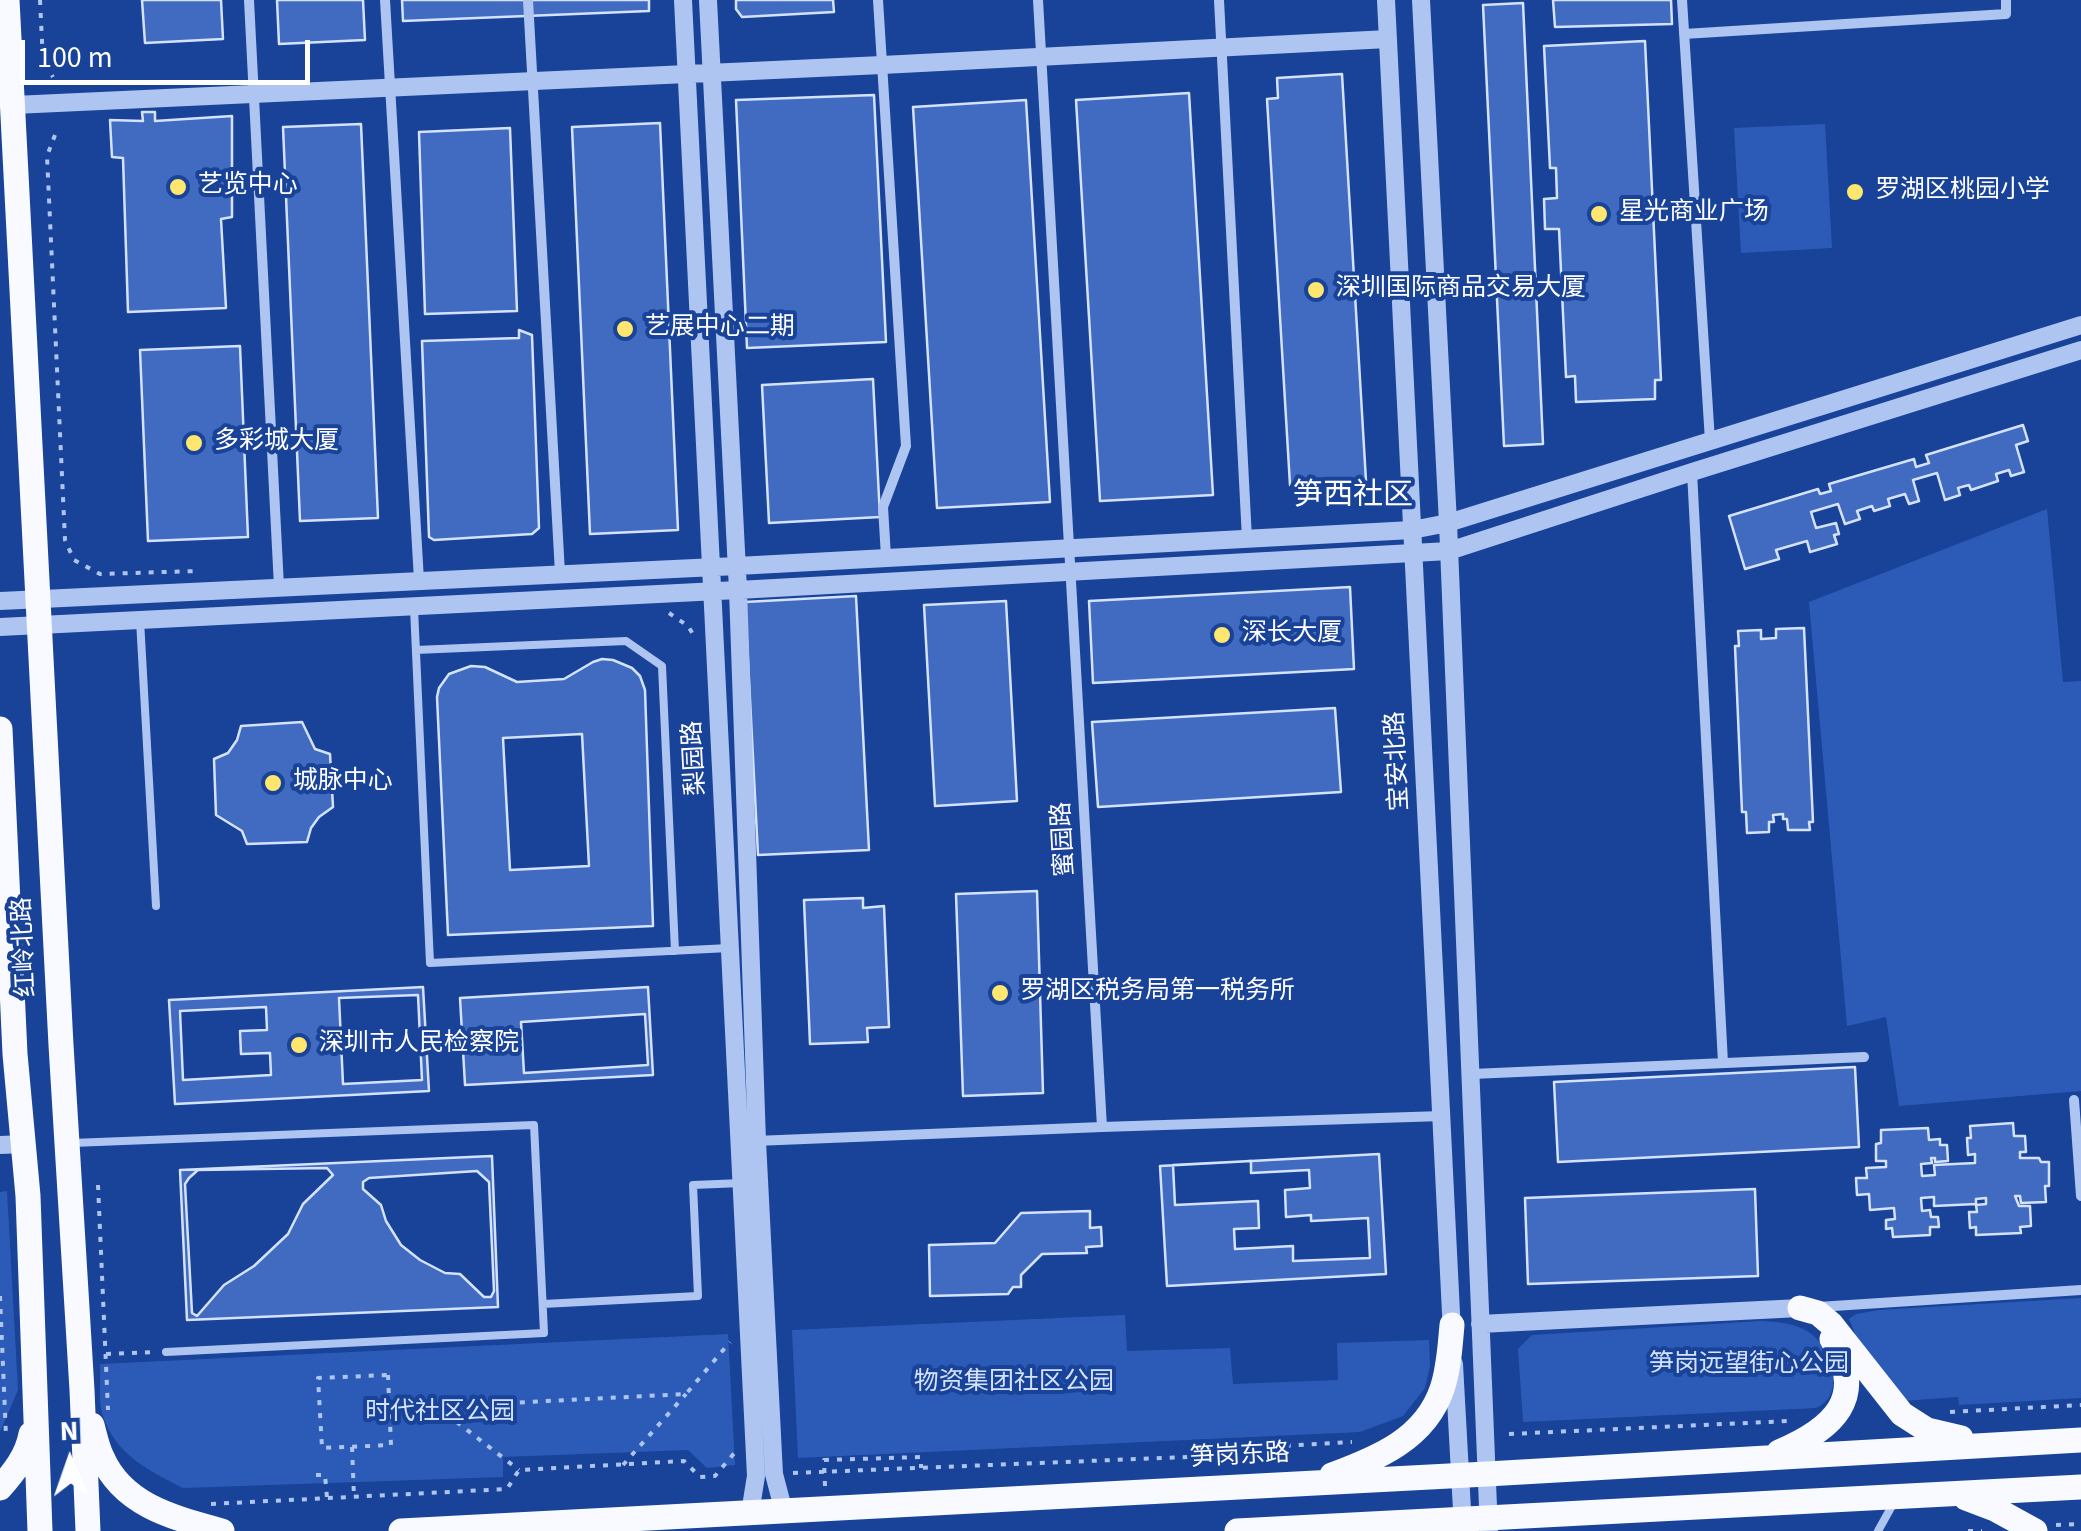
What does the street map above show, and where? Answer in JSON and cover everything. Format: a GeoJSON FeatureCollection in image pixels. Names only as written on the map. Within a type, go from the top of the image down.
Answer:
{"type":"FeatureCollection","features":[{"type":"Feature","properties":{"kind":"main road","name":"红岭北路"},"geometry":{"type":"LineString","coordinates":[[8,0],[88,1531]]}},
{"type":"Feature","properties":{"kind":"main road"},"geometry":{"type":"LineString","coordinates":[[0,728],[15,1054],[12,1145],[36,1394],[40,1531]]}},
{"type":"Feature","properties":{"kind":"main road"},"geometry":{"type":"LineString","coordinates":[[1800,1308],[1831,1324],[1902,1414],[1927,1430],[1989,1445]]}},
{"type":"Feature","properties":{"kind":"main road"},"geometry":{"type":"LineString","coordinates":[[1766,1457],[1805,1441],[1824,1428],[1842,1407],[1847,1392],[1840,1352],[1824,1328],[1800,1308]]}},
{"type":"Feature","properties":{"kind":"main road"},"geometry":{"type":"LineString","coordinates":[[1311,1483],[1386,1452],[1421,1427],[1442,1390],[1452,1325]]}},
{"type":"Feature","properties":{"kind":"main road"},"geometry":{"type":"LineString","coordinates":[[82,1390],[101,1456],[123,1488],[159,1511],[222,1531]]}},
{"type":"Feature","properties":{"kind":"main road"},"geometry":{"type":"LineString","coordinates":[[0,1488],[16,1470],[29,1442],[36,1394]]}},
{"type":"Feature","properties":{"kind":"main road","name":"笋岗东路"},"geometry":{"type":"LineString","coordinates":[[401,1531],[2081,1440]]}},
{"type":"Feature","properties":{"kind":"main road"},"geometry":{"type":"LineString","coordinates":[[1237,1531],[1488,1525],[1607,1513],[2081,1487]]}},
{"type":"Feature","properties":{"kind":"main road"},"geometry":{"type":"LineString","coordinates":[[1957,1494],[2044,1528]]}},
{"type":"Feature","properties":{"kind":"main road"},"geometry":{"type":"LineString","coordinates":[[1562,1531],[1607,1513]]}},
{"type":"Feature","properties":{"kind":"street"},"geometry":{"type":"LineString","coordinates":[[249,0],[279,587]]}},
{"type":"Feature","properties":{"kind":"street"},"geometry":{"type":"LineString","coordinates":[[385,0],[419,580]]}},
{"type":"Feature","properties":{"kind":"street"},"geometry":{"type":"LineString","coordinates":[[528,0],[560,573]]}},
{"type":"Feature","properties":{"kind":"street","name":"梨园路"},"geometry":{"type":"LineString","coordinates":[[683,0],[729,948],[774,1474],[784,1512]]}},
{"type":"Feature","properties":{"kind":"street","name":"梨园路"},"geometry":{"type":"LineString","coordinates":[[708,0],[738,590],[748,1142],[742,1183],[756,1476],[750,1513]]}},
{"type":"Feature","properties":{"kind":"street"},"geometry":{"type":"LineString","coordinates":[[878,0],[906,446],[883,507],[886,557]]}},
{"type":"Feature","properties":{"kind":"street","name":"蜜园路"},"geometry":{"type":"LineString","coordinates":[[1038,0],[1102,1127]]}},
{"type":"Feature","properties":{"kind":"street"},"geometry":{"type":"LineString","coordinates":[[1219,0],[1247,538]]}},
{"type":"Feature","properties":{"kind":"street","name":"宝安北路"},"geometry":{"type":"LineString","coordinates":[[1386,0],[1462,1525]]}},
{"type":"Feature","properties":{"kind":"street"},"geometry":{"type":"LineString","coordinates":[[1421,0],[1448,523],[1488,1525]]}},
{"type":"Feature","properties":{"kind":"street"},"geometry":{"type":"LineString","coordinates":[[1682,0],[1710,441]]}},
{"type":"Feature","properties":{"kind":"street"},"geometry":{"type":"LineString","coordinates":[[1684,34],[2006,14],[2006,0]]}},
{"type":"Feature","properties":{"kind":"street"},"geometry":{"type":"LineString","coordinates":[[14,104],[1388,39]]}},
{"type":"Feature","properties":{"kind":"street"},"geometry":{"type":"LineString","coordinates":[[0,601],[1412,530],[1448,523],[2081,324]]}},
{"type":"Feature","properties":{"kind":"street"},"geometry":{"type":"LineString","coordinates":[[0,627],[1449,552],[2081,350]]}},
{"type":"Feature","properties":{"kind":"street"},"geometry":{"type":"LineString","coordinates":[[1692,472],[1723,1063]]}},
{"type":"Feature","properties":{"kind":"street"},"geometry":{"type":"LineString","coordinates":[[1472,1074],[1864,1057]]}},
{"type":"Feature","properties":{"kind":"street"},"geometry":{"type":"LineString","coordinates":[[2074,1100],[2081,1196]]}},
{"type":"Feature","properties":{"kind":"street"},"geometry":{"type":"LineString","coordinates":[[748,1142],[1442,1116]]}},
{"type":"Feature","properties":{"kind":"street"},"geometry":{"type":"LineString","coordinates":[[1480,1324],[2081,1290]]}},
{"type":"Feature","properties":{"kind":"lane"},"geometry":{"type":"LineString","coordinates":[[414,606],[430,963],[729,948]]}},
{"type":"Feature","properties":{"kind":"lane"},"geometry":{"type":"LineString","coordinates":[[140,620],[156,906]]}},
{"type":"Feature","properties":{"kind":"lane"},"geometry":{"type":"LineString","coordinates":[[416,650],[626,640],[662,666],[674,951]]}},
{"type":"Feature","properties":{"kind":"lane"},"geometry":{"type":"LineString","coordinates":[[67,1144],[534,1125],[544,1333],[166,1352]]}},
{"type":"Feature","properties":{"kind":"lane"},"geometry":{"type":"LineString","coordinates":[[543,1304],[698,1296],[692,1185],[742,1183]]}},
{"type":"Feature","properties":{"kind":"lane"},"geometry":{"type":"LineString","coordinates":[[1878,1531],[1896,1498]]}},
{"type":"Feature","properties":{"kind":"path"},"geometry":{"type":"LineString","coordinates":[[40,0],[43,62],[52,77]]}},
{"type":"Feature","properties":{"kind":"path"},"geometry":{"type":"LineString","coordinates":[[55,135],[47,156],[66,540],[74,560],[100,574],[208,571]]}},
{"type":"Feature","properties":{"kind":"path"},"geometry":{"type":"LineString","coordinates":[[98,1185],[108,1419]]}},
{"type":"Feature","properties":{"kind":"path"},"geometry":{"type":"LineString","coordinates":[[0,1296],[6,1435]]}},
{"type":"Feature","properties":{"kind":"path"},"geometry":{"type":"LineString","coordinates":[[622,1465],[733,1338],[733,1358]]}},
{"type":"Feature","properties":{"kind":"path"},"geometry":{"type":"LineString","coordinates":[[106,1354],[166,1352]]}},
{"type":"Feature","properties":{"kind":"path"},"geometry":{"type":"LineString","coordinates":[[388,1375],[392,1445],[352,1447],[322,1448],[318,1378],[388,1375]]}},
{"type":"Feature","properties":{"kind":"path"},"geometry":{"type":"LineString","coordinates":[[390,1408],[686,1394]]}},
{"type":"Feature","properties":{"kind":"path"},"geometry":{"type":"LineString","coordinates":[[1938,1412],[2081,1405]]}},
{"type":"Feature","properties":{"kind":"path"},"geometry":{"type":"LineString","coordinates":[[436,1406],[519,1470],[684,1462],[700,1477],[715,1476],[736,1452]]}},
{"type":"Feature","properties":{"kind":"path"},"geometry":{"type":"LineString","coordinates":[[1509,1434],[1802,1420]]}},
{"type":"Feature","properties":{"kind":"path"},"geometry":{"type":"LineString","coordinates":[[1516,1442],[1518,1433]]}},
{"type":"Feature","properties":{"kind":"path"},"geometry":{"type":"LineString","coordinates":[[793,1474],[1236,1455],[1280,1446],[1364,1442]]}},
{"type":"Feature","properties":{"kind":"path"},"geometry":{"type":"LineString","coordinates":[[352,1447],[354,1497]]}},
{"type":"Feature","properties":{"kind":"path"},"geometry":{"type":"LineString","coordinates":[[824,1460],[920,1457],[921,1468]]}},
{"type":"Feature","properties":{"kind":"path"},"geometry":{"type":"LineString","coordinates":[[196,1504],[508,1490],[519,1470]]}},
{"type":"Feature","properties":{"kind":"path"},"geometry":{"type":"LineString","coordinates":[[316,1475],[325,1475],[326,1498]]}},
{"type":"Feature","properties":{"kind":"path"},"geometry":{"type":"LineString","coordinates":[[2044,1528],[2081,1524]]}},
{"type":"Feature","properties":{"kind":"path"},"geometry":{"type":"LineString","coordinates":[[1968,1531],[1982,1531]]}},
{"type":"Feature","properties":{"kind":"green space"},"geometry":{"type":"Polygon","coordinates":[[[1825,124],[1832,248],[1741,253],[1734,128],[1825,124]]]}},
{"type":"Feature","properties":{"kind":"green space"},"geometry":{"type":"Polygon","coordinates":[[[2047,509],[2063,682],[2081,681],[2081,1091],[1899,1106],[1886,1017],[1847,1026],[1809,602],[2047,509]]]}},
{"type":"Feature","properties":{"kind":"green space"},"geometry":{"type":"Polygon","coordinates":[[[7,1191],[18,1390],[0,1432],[0,1192],[7,1191]]]}},
{"type":"Feature","properties":{"kind":"green space"},"geometry":{"type":"Polygon","coordinates":[[[2081,1298],[2081,1398],[1959,1405],[1958,1397],[1903,1401],[1856,1336],[1849,1319],[1879,1310],[2081,1298]]]}},
{"type":"Feature","properties":{"kind":"green space","name":"物资集团社区公园"},"geometry":{"type":"Polygon","coordinates":[[[1125,1315],[1127,1351],[1230,1348],[1233,1384],[1338,1380],[1337,1343],[1429,1340],[1430,1366],[1425,1388],[1403,1416],[1360,1432],[798,1458],[792,1330],[1125,1315]]]}},
{"type":"Feature","properties":{"kind":"green space","name":"笋岗远望街心公园"},"geometry":{"type":"Polygon","coordinates":[[[1762,1321],[1798,1327],[1822,1345],[1833,1375],[1825,1403],[1816,1408],[1523,1422],[1518,1349],[1532,1335],[1762,1321]]]}},
{"type":"Feature","properties":{"kind":"green space","name":"时代社区公园"},"geometry":{"type":"Polygon","coordinates":[[[728,1334],[735,1465],[707,1468],[688,1450],[503,1457],[503,1477],[183,1488],[124,1450],[107,1427],[101,1407],[100,1364],[728,1334]]]}},
{"type":"Feature","properties":{"kind":"building"},"geometry":{"type":"Polygon","coordinates":[[[142,0],[221,0],[223,39],[145,43],[142,0]]]}},
{"type":"Feature","properties":{"kind":"building"},"geometry":{"type":"Polygon","coordinates":[[[277,0],[363,0],[365,40],[279,44],[277,0]]]}},
{"type":"Feature","properties":{"kind":"building"},"geometry":{"type":"Polygon","coordinates":[[[402,0],[649,0],[649,11],[403,21],[402,0]]]}},
{"type":"Feature","properties":{"kind":"building"},"geometry":{"type":"Polygon","coordinates":[[[736,0],[833,0],[834,12],[742,17],[736,0]]]}},
{"type":"Feature","properties":{"kind":"building"},"geometry":{"type":"Polygon","coordinates":[[[1553,0],[1671,0],[1672,24],[1555,27],[1553,0]]]}},
{"type":"Feature","properties":{"kind":"building"},"geometry":{"type":"Polygon","coordinates":[[[1523,3],[1543,444],[1504,446],[1483,5],[1523,3]]]}},
{"type":"Feature","properties":{"kind":"building","name":"星光商业广场"},"geometry":{"type":"Polygon","coordinates":[[[1645,41],[1661,380],[1655,380],[1655,399],[1576,402],[1575,376],[1566,377],[1559,229],[1545,229],[1544,199],[1557,198],[1556,168],[1550,168],[1544,46],[1645,41]]]}},
{"type":"Feature","properties":{"kind":"building","name":"深圳国际商品交易大厦"},"geometry":{"type":"Polygon","coordinates":[[[1342,74],[1366,481],[1290,485],[1267,99],[1278,98],[1277,78],[1342,74]]]}},
{"type":"Feature","properties":{"kind":"building"},"geometry":{"type":"Polygon","coordinates":[[[1189,93],[1213,495],[1100,501],[1076,100],[1189,93]]]}},
{"type":"Feature","properties":{"kind":"building"},"geometry":{"type":"Polygon","coordinates":[[[874,95],[886,342],[747,348],[736,100],[874,95]]]}},
{"type":"Feature","properties":{"kind":"building"},"geometry":{"type":"Polygon","coordinates":[[[1026,100],[1050,502],[937,508],[913,107],[1026,100]]]}},
{"type":"Feature","properties":{"kind":"building","name":"艺览中心"},"geometry":{"type":"Polygon","coordinates":[[[142,112],[155,112],[155,121],[232,116],[232,217],[221,219],[226,308],[128,312],[123,158],[112,157],[110,120],[143,121],[142,112]]]}},
{"type":"Feature","properties":{"kind":"building","name":"艺展中心二期"},"geometry":{"type":"Polygon","coordinates":[[[660,123],[678,530],[590,534],[572,127],[660,123]]]}},
{"type":"Feature","properties":{"kind":"building"},"geometry":{"type":"Polygon","coordinates":[[[361,124],[378,518],[300,521],[283,127],[361,124]]]}},
{"type":"Feature","properties":{"kind":"building"},"geometry":{"type":"Polygon","coordinates":[[[510,128],[517,311],[425,314],[419,132],[510,128]]]}},
{"type":"Feature","properties":{"kind":"building"},"geometry":{"type":"Polygon","coordinates":[[[519,330],[532,335],[539,528],[532,534],[434,540],[429,537],[422,341],[519,338],[519,330]]]}},
{"type":"Feature","properties":{"kind":"building","name":"多彩城大厦"},"geometry":{"type":"Polygon","coordinates":[[[240,346],[248,537],[148,541],[140,350],[240,346]]]}},
{"type":"Feature","properties":{"kind":"building"},"geometry":{"type":"Polygon","coordinates":[[[873,379],[880,517],[769,523],[762,385],[873,379]]]}},
{"type":"Feature","properties":{"kind":"building"},"geometry":{"type":"Polygon","coordinates":[[[2023,425],[2028,441],[2016,445],[2024,472],[2011,476],[2009,470],[1996,474],[1998,481],[1971,490],[1969,485],[1958,488],[1960,495],[1945,500],[1937,473],[1913,480],[1919,501],[1909,504],[1905,494],[1888,499],[1890,506],[1857,511],[1860,519],[1845,524],[1838,504],[1811,512],[1816,528],[1836,523],[1837,544],[1810,552],[1807,541],[1776,550],[1779,559],[1745,569],[1729,516],[1818,489],[1820,494],[1831,491],[1829,484],[1914,459],[1916,467],[1929,463],[1926,455],[2023,425]]]}},
{"type":"Feature","properties":{"kind":"building","name":"深长大厦"},"geometry":{"type":"Polygon","coordinates":[[[1350,587],[1354,669],[1093,683],[1089,601],[1350,587]]]}},
{"type":"Feature","properties":{"kind":"building"},"geometry":{"type":"Polygon","coordinates":[[[856,596],[869,850],[758,855],[745,602],[856,596]]]}},
{"type":"Feature","properties":{"kind":"building"},"geometry":{"type":"Polygon","coordinates":[[[1006,601],[1017,801],[935,806],[924,605],[1006,601]]]}},
{"type":"Feature","properties":{"kind":"building"},"geometry":{"type":"Polygon","coordinates":[[[1804,628],[1813,822],[1809,822],[1810,830],[1788,830],[1783,814],[1773,815],[1769,832],[1747,833],[1746,812],[1742,812],[1735,646],[1739,646],[1738,631],[1761,630],[1761,639],[1776,638],[1776,629],[1804,628]]]}},
{"type":"Feature","properties":{"kind":"building"},"geometry":{"type":"Polygon","coordinates":[[[613,660],[632,668],[645,690],[653,926],[448,935],[439,688],[449,674],[471,666],[485,667],[517,682],[564,679],[593,662],[613,660]],[[582,734],[503,738],[510,870],[589,866],[582,734]]]}},
{"type":"Feature","properties":{"kind":"building"},"geometry":{"type":"Polygon","coordinates":[[[1335,708],[1341,792],[1098,807],[1092,722],[1335,708]]]}},
{"type":"Feature","properties":{"kind":"building","name":"城脉中心"},"geometry":{"type":"Polygon","coordinates":[[[302,722],[315,749],[330,754],[333,807],[319,817],[307,842],[247,844],[242,831],[216,815],[214,759],[228,753],[241,726],[302,722]]]}},
{"type":"Feature","properties":{"kind":"building","name":"罗湖区税务局第一税务所"},"geometry":{"type":"Polygon","coordinates":[[[1037,891],[1043,1093],[963,1096],[956,894],[1037,891]]]}},
{"type":"Feature","properties":{"kind":"building"},"geometry":{"type":"Polygon","coordinates":[[[863,898],[863,908],[884,906],[889,1027],[867,1028],[868,1042],[810,1044],[804,900],[863,898]]]}},
{"type":"Feature","properties":{"kind":"building","name":"深圳市人民检察院"},"geometry":{"type":"Polygon","coordinates":[[[423,987],[429,1091],[175,1104],[169,1000],[423,987]]]}},
{"type":"Feature","properties":{"kind":"building"},"geometry":{"type":"Polygon","coordinates":[[[648,987],[653,1075],[465,1085],[460,998],[648,987]]]}},
{"type":"Feature","properties":{"kind":"building"},"geometry":{"type":"Polygon","coordinates":[[[418,995],[422,1080],[343,1084],[339,998],[418,995]]]}},
{"type":"Feature","properties":{"kind":"building"},"geometry":{"type":"Polygon","coordinates":[[[266,1007],[267,1030],[240,1031],[241,1054],[270,1053],[271,1075],[183,1080],[180,1011],[266,1007]]]}},
{"type":"Feature","properties":{"kind":"building"},"geometry":{"type":"Polygon","coordinates":[[[645,1014],[648,1065],[524,1073],[521,1022],[645,1014]]]}},
{"type":"Feature","properties":{"kind":"building"},"geometry":{"type":"Polygon","coordinates":[[[1855,1067],[1859,1147],[1558,1162],[1554,1082],[1855,1067]]]}},
{"type":"Feature","properties":{"kind":"building"},"geometry":{"type":"Polygon","coordinates":[[[2013,1123],[2014,1136],[2025,1136],[2026,1152],[2020,1152],[2020,1158],[2049,1162],[2046,1202],[2021,1203],[2020,1196],[2015,1196],[2019,1206],[2030,1206],[2031,1226],[2020,1227],[2021,1233],[1976,1235],[1976,1227],[1970,1228],[1969,1212],[1977,1212],[1976,1205],[1986,1204],[1986,1198],[1976,1199],[1976,1204],[1934,1206],[1934,1197],[1921,1198],[1922,1211],[1930,1210],[1931,1217],[1938,1217],[1939,1227],[1930,1227],[1930,1235],[1893,1237],[1892,1228],[1886,1229],[1886,1220],[1895,1219],[1894,1208],[1870,1210],[1869,1194],[1857,1195],[1856,1178],[1867,1178],[1866,1168],[1886,1167],[1886,1161],[1876,1161],[1881,1130],[1928,1128],[1929,1140],[1940,1139],[1940,1145],[1947,1145],[1948,1161],[1935,1162],[1931,1158],[1932,1163],[1921,1164],[1922,1176],[1935,1175],[1934,1165],[1975,1163],[1975,1154],[1968,1155],[1970,1126],[2013,1123]]]}},
{"type":"Feature","properties":{"kind":"building"},"geometry":{"type":"Polygon","coordinates":[[[1379,1154],[1386,1274],[1167,1286],[1160,1166],[1379,1154]]]}},
{"type":"Feature","properties":{"kind":"building"},"geometry":{"type":"Polygon","coordinates":[[[492,1156],[498,1307],[187,1320],[180,1170],[492,1156]]]}},
{"type":"Feature","properties":{"kind":"building"},"geometry":{"type":"Polygon","coordinates":[[[1251,1161],[1251,1173],[1309,1170],[1310,1188],[1285,1190],[1286,1217],[1311,1215],[1311,1221],[1368,1218],[1370,1258],[1293,1261],[1293,1246],[1235,1249],[1234,1229],[1259,1228],[1258,1201],[1175,1205],[1173,1165],[1251,1161]]]}},
{"type":"Feature","properties":{"kind":"building"},"geometry":{"type":"Polygon","coordinates":[[[327,1168],[333,1175],[303,1204],[288,1234],[254,1266],[224,1285],[197,1316],[192,1313],[185,1184],[189,1178],[198,1170],[327,1168]]]}},
{"type":"Feature","properties":{"kind":"building"},"geometry":{"type":"Polygon","coordinates":[[[477,1171],[489,1182],[494,1291],[491,1297],[484,1297],[460,1274],[445,1273],[401,1245],[381,1205],[363,1189],[363,1182],[369,1178],[477,1171]]]}},
{"type":"Feature","properties":{"kind":"building"},"geometry":{"type":"Polygon","coordinates":[[[1755,1189],[1758,1276],[1528,1284],[1525,1198],[1755,1189]]]}},
{"type":"Feature","properties":{"kind":"building"},"geometry":{"type":"Polygon","coordinates":[[[1090,1211],[1090,1228],[1101,1227],[1102,1246],[1086,1247],[1087,1253],[1042,1254],[1021,1275],[1021,1287],[1013,1287],[1008,1294],[930,1296],[929,1245],[995,1243],[1021,1213],[1090,1211]]]}},
{"type":"Feature","properties":{"kind":"place","name":"艺览中心"},"geometry":{"type":"Point","coordinates":[178,187]}},
{"type":"Feature","properties":{"kind":"place","name":"罗湖区桃园小学"},"geometry":{"type":"Point","coordinates":[1855,192]}},
{"type":"Feature","properties":{"kind":"place","name":"星光商业广场"},"geometry":{"type":"Point","coordinates":[1599,214]}},
{"type":"Feature","properties":{"kind":"place","name":"深圳国际商品交易大厦"},"geometry":{"type":"Point","coordinates":[1316,290]}},
{"type":"Feature","properties":{"kind":"place","name":"艺展中心二期"},"geometry":{"type":"Point","coordinates":[625,329]}},
{"type":"Feature","properties":{"kind":"place","name":"多彩城大厦"},"geometry":{"type":"Point","coordinates":[194,443]}},
{"type":"Feature","properties":{"kind":"place","name":"深长大厦"},"geometry":{"type":"Point","coordinates":[1222,635]}},
{"type":"Feature","properties":{"kind":"place","name":"城脉中心"},"geometry":{"type":"Point","coordinates":[273,783]}},
{"type":"Feature","properties":{"kind":"place","name":"罗湖区税务局第一税务所"},"geometry":{"type":"Point","coordinates":[1000,993]}},
{"type":"Feature","properties":{"kind":"place","name":"深圳市人民检察院"},"geometry":{"type":"Point","coordinates":[299,1045]}},
{"type":"Feature","properties":{"kind":"district","name":"笋西社区"},"geometry":{"type":"Point","coordinates":[1353,497]}}]}
